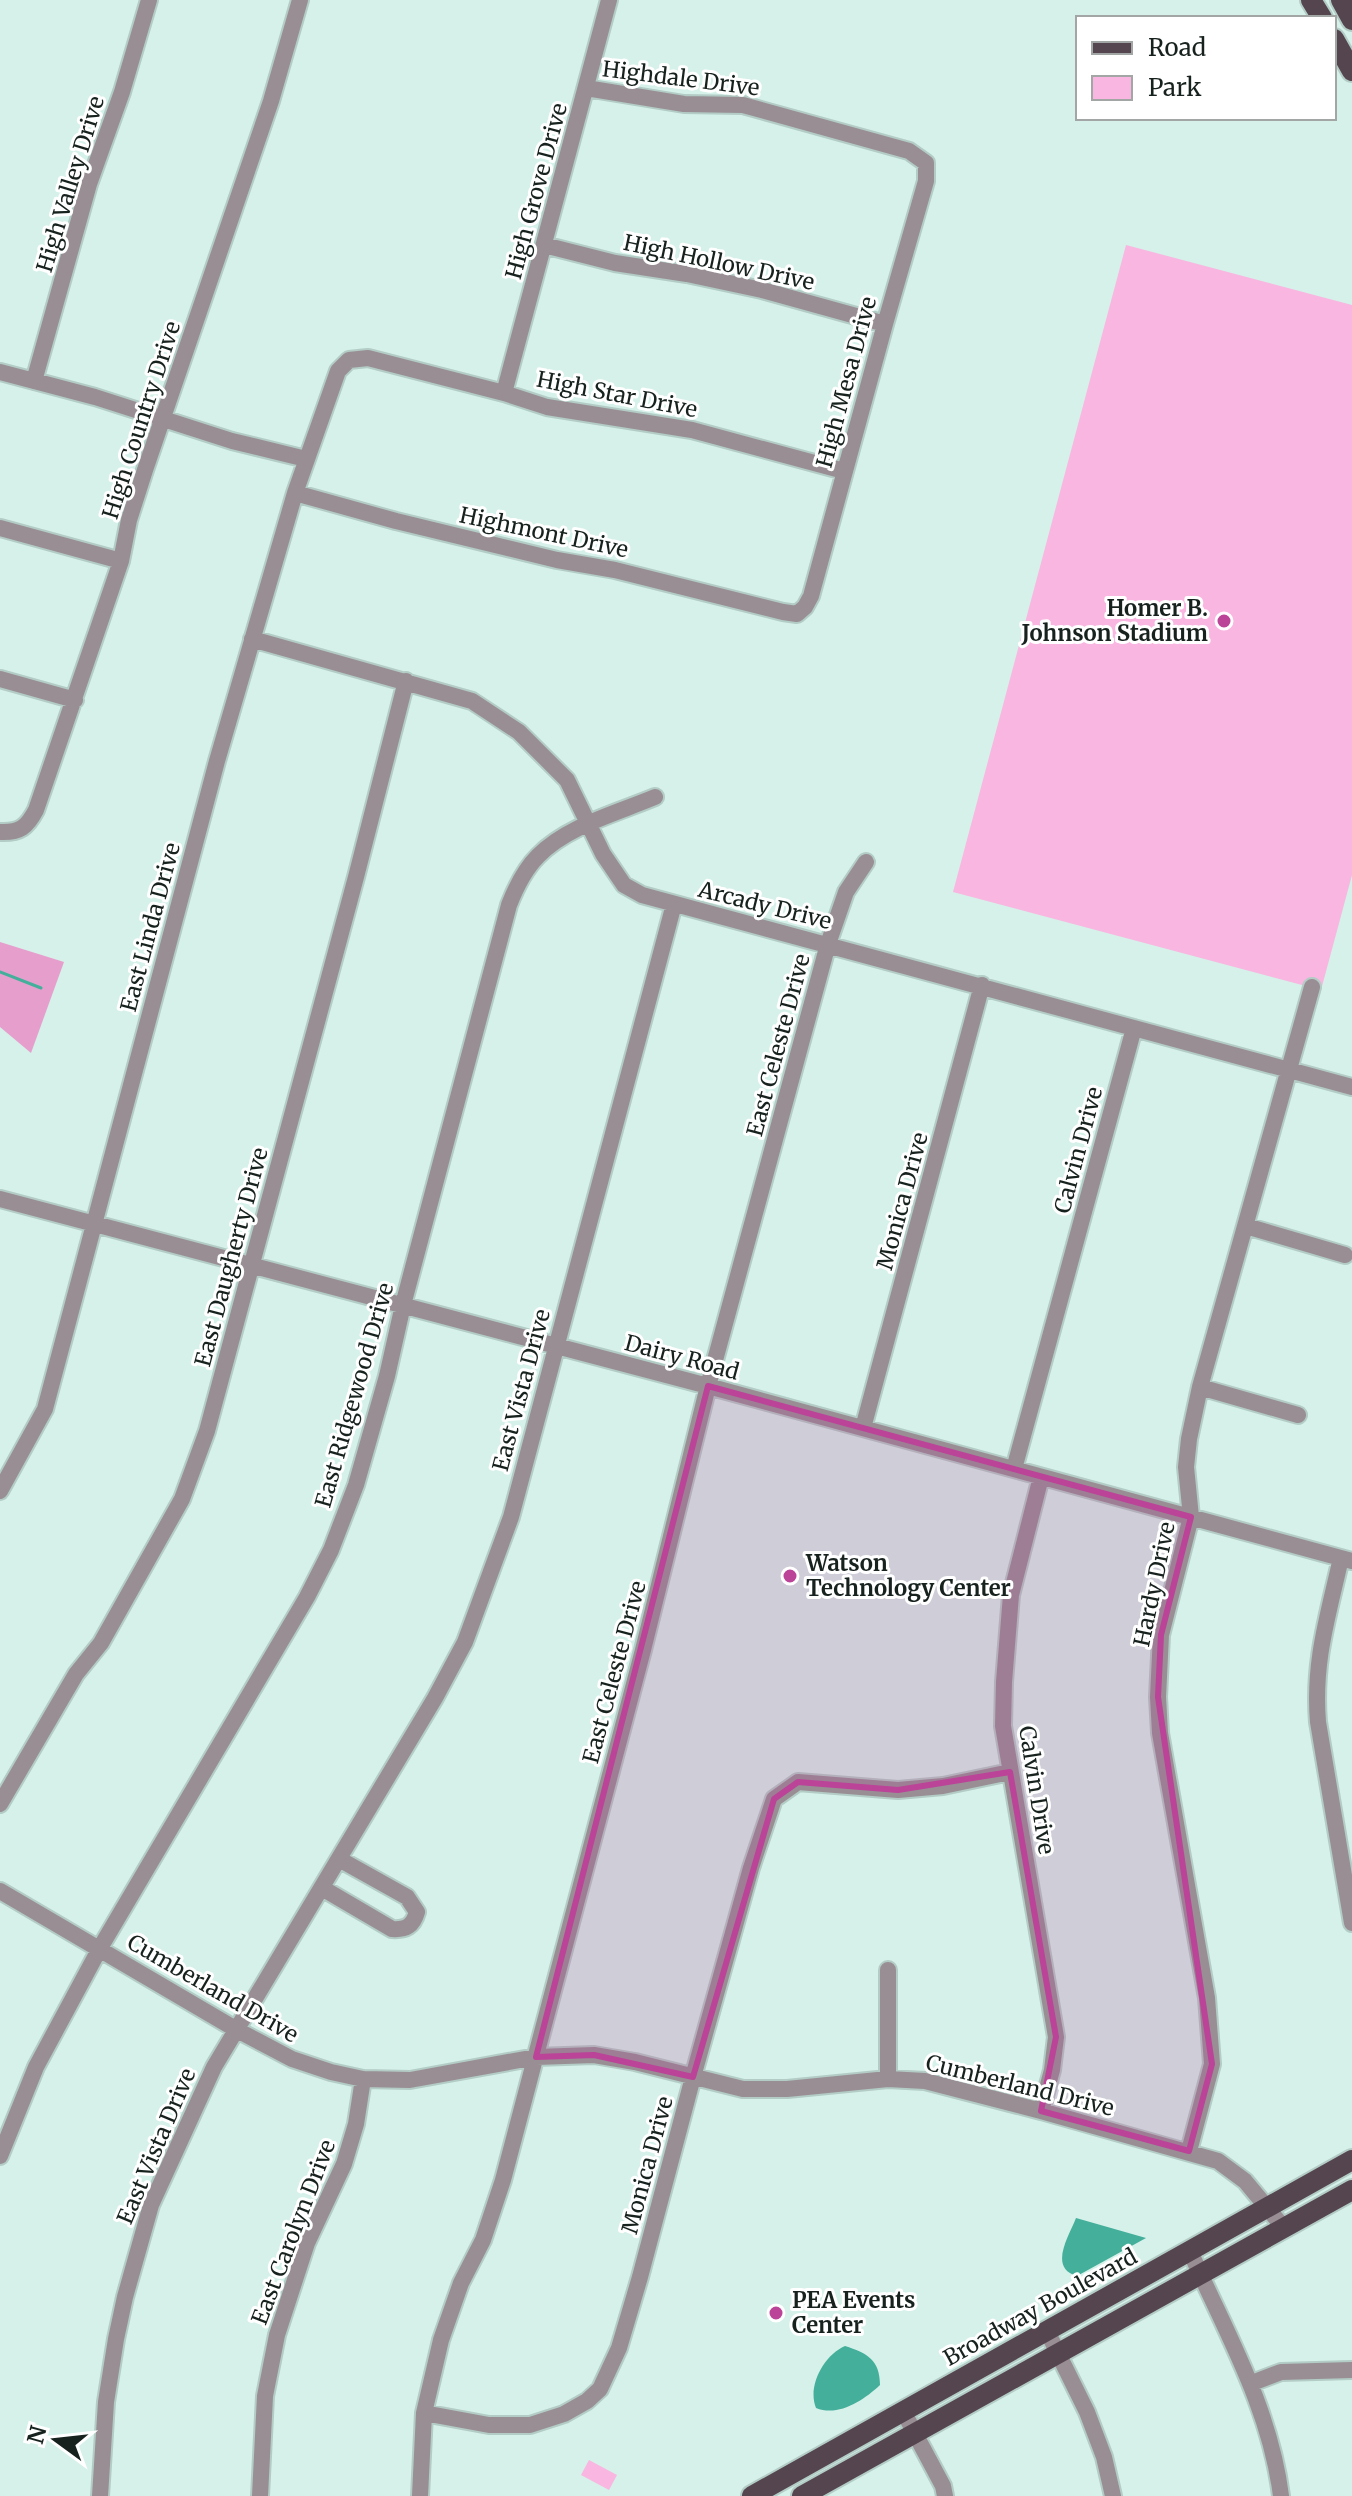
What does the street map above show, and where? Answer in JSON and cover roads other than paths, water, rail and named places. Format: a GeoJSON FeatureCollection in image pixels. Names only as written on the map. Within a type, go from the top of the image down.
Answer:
{"type":"FeatureCollection","features":[{"type":"Feature","properties":{"kind":"main road"},"geometry":{"type":"LineString","coordinates":[[1341,0],[1352,20]]}},
{"type":"Feature","properties":{"kind":"main road"},"geometry":{"type":"LineString","coordinates":[[1336,43],[1352,71]]}},
{"type":"Feature","properties":{"kind":"main road","name":"Broadway Boulevard"},"geometry":{"type":"LineString","coordinates":[[752,2496],[1352,2160]]}},
{"type":"Feature","properties":{"kind":"main road"},"geometry":{"type":"LineString","coordinates":[[802,2496],[1352,2190]]}},
{"type":"Feature","properties":{"kind":"street","name":"High Valley Drive"},"geometry":{"type":"LineString","coordinates":[[34,381],[89,184],[122,92],[149,0]]}},
{"type":"Feature","properties":{"kind":"street","name":"High Country Drive"},"geometry":{"type":"LineString","coordinates":[[1,833],[14,832],[27,826],[36,810],[121,561],[129,520],[271,101],[300,0]]}},
{"type":"Feature","properties":{"kind":"street","name":"High Grove Drive"},"geometry":{"type":"LineString","coordinates":[[504,393],[609,0]]}},
{"type":"Feature","properties":{"kind":"street","name":"Highdale Drive"},"geometry":{"type":"LineString","coordinates":[[586,88],[684,104],[743,105],[909,151]]}},
{"type":"Feature","properties":{"kind":"street","name":"High Mesa Drive"},"geometry":{"type":"LineString","coordinates":[[783,612],[797,614],[811,596],[926,181],[926,163],[909,151]]}},
{"type":"Feature","properties":{"kind":"street","name":"High Hollow Drive"},"geometry":{"type":"LineString","coordinates":[[544,245],[615,263],[762,290],[885,324]]}},
{"type":"Feature","properties":{"kind":"street","name":"High Star Drive"},"geometry":{"type":"LineString","coordinates":[[338,371],[349,360],[368,358],[547,407],[692,430],[844,471]]}},
{"type":"Feature","properties":{"kind":"street","name":"East Linda Drive"},"geometry":{"type":"LineString","coordinates":[[0,1491],[45,1409],[217,761],[295,493],[338,371]]}},
{"type":"Feature","properties":{"kind":"street"},"geometry":{"type":"LineString","coordinates":[[0,372],[95,397],[232,441],[306,459]]}},
{"type":"Feature","properties":{"kind":"street","name":"Highmont Drive"},"geometry":{"type":"LineString","coordinates":[[295,493],[410,525],[557,560],[615,570],[783,612]]}},
{"type":"Feature","properties":{"kind":"street"},"geometry":{"type":"LineString","coordinates":[[0,528],[121,561]]}},
{"type":"Feature","properties":{"kind":"street","name":"Arcady Drive"},"geometry":{"type":"LineString","coordinates":[[252,639],[472,701],[519,732],[567,780],[603,854],[624,885],[642,895],[1352,1087]]}},
{"type":"Feature","properties":{"kind":"street"},"geometry":{"type":"LineString","coordinates":[[0,679],[75,700]]}},
{"type":"Feature","properties":{"kind":"street","name":"East Daugherty Drive"},"geometry":{"type":"LineString","coordinates":[[0,1804],[76,1674],[101,1643],[182,1499],[207,1431],[406,681]]}},
{"type":"Feature","properties":{"kind":"street","name":"East Ridgewood Drive"},"geometry":{"type":"LineString","coordinates":[[0,2156],[36,2067],[100,1948],[307,1597],[331,1550],[356,1485],[387,1376],[509,905],[520,879],[538,856],[566,835],[655,797]]}},
{"type":"Feature","properties":{"kind":"street","name":"East Celeste Drive"},"geometry":{"type":"LineString","coordinates":[[420,2496],[424,2413],[441,2340],[461,2283],[483,2240],[503,2180],[643,1650],[708,1386],[828,944],[846,892],[866,862]]}},
{"type":"Feature","properties":{"kind":"street","name":"East Vista Drive"},"geometry":{"type":"LineString","coordinates":[[100,2496],[106,2402],[116,2339],[151,2205],[214,2067],[465,1642],[511,1517],[674,904]]}},
{"type":"Feature","properties":{"kind":"street","name":"Monica Drive"},"geometry":{"type":"LineString","coordinates":[[863,1428],[982,985]]}},
{"type":"Feature","properties":{"kind":"street","name":"Hardy Drive"},"geometry":{"type":"LineString","coordinates":[[1189,2151],[1212,2064],[1207,1998],[1160,1733],[1161,1635],[1191,1517],[1186,1467],[1200,1387],[1312,987]]}},
{"type":"Feature","properties":{"kind":"street","name":"Calvin Drive"},"geometry":{"type":"LineString","coordinates":[[1014,1469],[1134,1028]]}},
{"type":"Feature","properties":{"kind":"street","name":"Dairy Road"},"geometry":{"type":"LineString","coordinates":[[0,1199],[708,1386],[1346,1560]]}},
{"type":"Feature","properties":{"kind":"street"},"geometry":{"type":"LineString","coordinates":[[1246,1226],[1345,1255]]}},
{"type":"Feature","properties":{"kind":"street"},"geometry":{"type":"LineString","coordinates":[[1200,1387],[1298,1415]]}},
{"type":"Feature","properties":{"kind":"street","name":"Calvin Drive"},"geometry":{"type":"LineString","coordinates":[[1041,1477],[1011,1595],[1003,1712],[1010,1772],[1056,2037],[1052,2070],[1041,2111]]}},
{"type":"Feature","properties":{"kind":"street"},"geometry":{"type":"LineString","coordinates":[[1346,1560],[1318,1654],[1315,1690],[1352,1923]]}},
{"type":"Feature","properties":{"kind":"street","name":"Monica Drive"},"geometry":{"type":"LineString","coordinates":[[424,2413],[489,2425],[530,2425],[564,2414],[587,2401],[600,2389],[619,2348],[636,2291],[751,1868],[774,1799],[798,1782],[898,1790],[943,1786],[1010,1772]]}},
{"type":"Feature","properties":{"kind":"street"},"geometry":{"type":"LineString","coordinates":[[322,1888],[392,1929],[401,1930],[411,1926],[414,1921],[417,1912],[407,1897],[339,1859]]}},
{"type":"Feature","properties":{"kind":"street","name":"Cumberland Drive"},"geometry":{"type":"LineString","coordinates":[[0,1891],[292,2059],[363,2079],[410,2080],[536,2057],[594,2055],[743,2089],[787,2089],[888,2079],[925,2081],[1218,2161],[1245,2181],[1284,2228]]}},
{"type":"Feature","properties":{"kind":"street"},"geometry":{"type":"LineString","coordinates":[[888,1970],[888,2079]]}},
{"type":"Feature","properties":{"kind":"street","name":"East Carolyn Drive"},"geometry":{"type":"LineString","coordinates":[[260,2496],[265,2396],[277,2335],[307,2243],[344,2164],[356,2124],[363,2079]]}},
{"type":"Feature","properties":{"kind":"street"},"geometry":{"type":"LineString","coordinates":[[1190,2251],[1252,2383],[1277,2465],[1281,2496]]}},
{"type":"Feature","properties":{"kind":"street"},"geometry":{"type":"LineString","coordinates":[[1047,2331],[1087,2412],[1104,2457],[1113,2496]]}},
{"type":"Feature","properties":{"kind":"street"},"geometry":{"type":"LineString","coordinates":[[1252,2383],[1281,2372],[1352,2370]]}},
{"type":"Feature","properties":{"kind":"street"},"geometry":{"type":"LineString","coordinates":[[903,2411],[945,2496]]}},
{"type":"Feature","properties":{"kind":"waterway"},"geometry":{"type":"LineString","coordinates":[[0,972],[41,988]]}},
{"type":"Feature","properties":{"kind":"place","name":"Homer B. Johnson Stadium"},"geometry":{"type":"Point","coordinates":[1224,621]}},
{"type":"Feature","properties":{"kind":"place","name":"Watson Technology Center"},"geometry":{"type":"Point","coordinates":[790,1576]}},
{"type":"Feature","properties":{"kind":"place","name":"PEA Events Center"},"geometry":{"type":"Point","coordinates":[776,2313]}}]}
